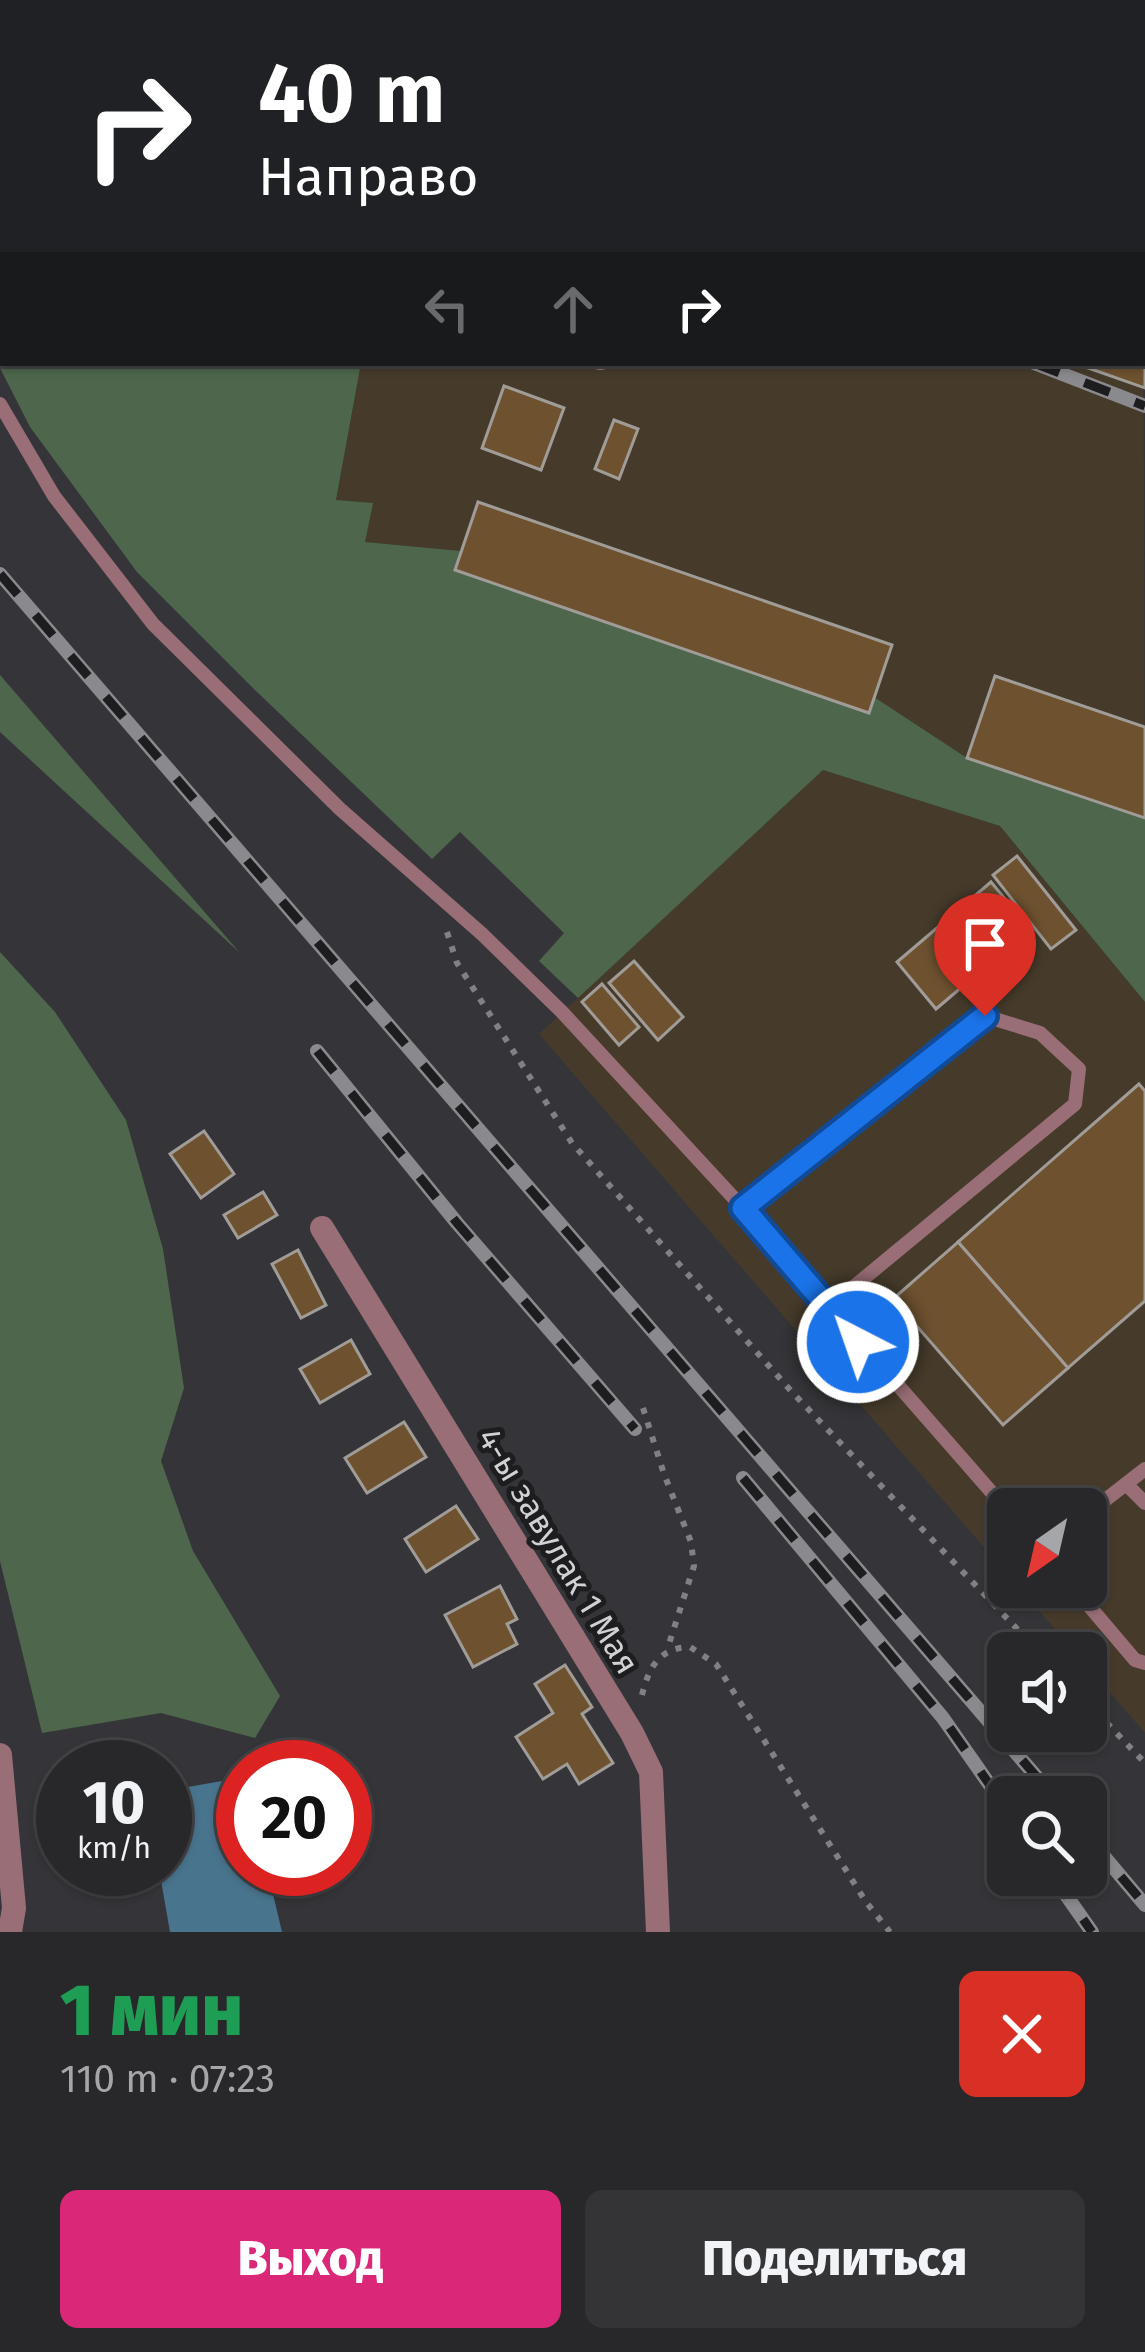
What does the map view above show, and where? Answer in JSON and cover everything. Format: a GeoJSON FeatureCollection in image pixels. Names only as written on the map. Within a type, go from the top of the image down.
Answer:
{"type":"FeatureCollection","features":[{"type":"Feature","properties":{"kind":"street","name":"4-ы завулак 1 Мая"},"geometry":{"type":"LineString","coordinates":[[322,1228],[632,1733],[651,1772],[658,1932]]}},
{"type":"Feature","properties":{"kind":"street"},"geometry":{"type":"LineString","coordinates":[[0,1755],[14,1908],[10,1932]]}},
{"type":"Feature","properties":{"kind":"lane"},"geometry":{"type":"LineString","coordinates":[[0,404],[54,496],[153,624],[340,809],[562,1012],[743,1208],[988,1488]]}},
{"type":"Feature","properties":{"kind":"lane"},"geometry":{"type":"LineString","coordinates":[[743,1208],[985,1016],[1040,1033],[1079,1069],[1075,1104],[828,1308]]}},
{"type":"Feature","properties":{"kind":"lane"},"geometry":{"type":"LineString","coordinates":[[1107,1499],[1145,1469]]}},
{"type":"Feature","properties":{"kind":"lane"},"geometry":{"type":"LineString","coordinates":[[1126,1484],[1145,1503]]}},
{"type":"Feature","properties":{"kind":"lane"},"geometry":{"type":"LineString","coordinates":[[1091,1608],[1135,1660],[1145,1664]]}},
{"type":"Feature","properties":{"kind":"path"},"geometry":{"type":"LineString","coordinates":[[432,890],[457,963],[572,1143],[792,1392],[1020,1632]]}},
{"type":"Feature","properties":{"kind":"path"},"geometry":{"type":"LineString","coordinates":[[632,1733],[648,1669],[667,1651],[694,1566],[691,1541],[643,1408]]}},
{"type":"Feature","properties":{"kind":"path"},"geometry":{"type":"LineString","coordinates":[[667,1651],[691,1647],[716,1664],[866,1902],[890,1932]]}},
{"type":"Feature","properties":{"kind":"path"},"geometry":{"type":"LineString","coordinates":[[1107,1723],[1145,1763]]}},
{"type":"Feature","properties":{"kind":"shaded area"},"geometry":{"type":"Polygon","coordinates":[[[360,366],[1143,366],[1145,818],[967,758],[875,698],[869,713],[455,570],[460,551],[364,542],[336,501],[360,366]]]}},
{"type":"Feature","properties":{"kind":"shaded area"},"geometry":{"type":"Polygon","coordinates":[[[823,770],[1000,826],[1145,1002],[1145,1733],[1107,1689],[1107,1632],[1058,1632],[1036,1608],[1107,1608],[1107,1488],[987,1488],[987,1551],[539,1034],[823,770]]]}},
{"type":"Feature","properties":{"kind":"green space"},"geometry":{"type":"Polygon","coordinates":[[[360,366],[336,500],[373,503],[365,542],[461,551],[456,570],[868,713],[874,697],[967,758],[1145,818],[1145,1002],[1000,826],[823,770],[578,998],[539,961],[564,933],[460,832],[432,859],[137,572],[30,427],[0,368],[360,366]]]}},
{"type":"Feature","properties":{"kind":"green space"},"geometry":{"type":"Polygon","coordinates":[[[0,675],[240,953],[0,732],[0,675]]]}},
{"type":"Feature","properties":{"kind":"green space"},"geometry":{"type":"Polygon","coordinates":[[[0,952],[55,1012],[126,1120],[163,1249],[184,1388],[161,1461],[193,1551],[280,1696],[255,1738],[161,1713],[42,1733],[0,1561],[0,952]]]}},
{"type":"Feature","properties":{"kind":"water"},"geometry":{"type":"Polygon","coordinates":[[[216,1782],[216,1896],[273,1896],[282,1932],[170,1932],[164,1896],[192,1896],[192,1786],[216,1782]]]}},
{"type":"Feature","properties":{"kind":"building"},"geometry":{"type":"Polygon","coordinates":[[[1083,366],[1145,366],[1145,388],[1083,366]]]}},
{"type":"Feature","properties":{"kind":"building"},"geometry":{"type":"Polygon","coordinates":[[[504,386],[564,408],[541,470],[482,448],[504,386]]]}},
{"type":"Feature","properties":{"kind":"building"},"geometry":{"type":"Polygon","coordinates":[[[614,420],[638,429],[619,479],[595,469],[614,420]]]}},
{"type":"Feature","properties":{"kind":"building"},"geometry":{"type":"Polygon","coordinates":[[[478,502],[892,645],[869,713],[455,570],[478,502]]]}},
{"type":"Feature","properties":{"kind":"building"},"geometry":{"type":"Polygon","coordinates":[[[995,676],[1145,727],[1145,818],[967,758],[995,676]]]}},
{"type":"Feature","properties":{"kind":"building"},"geometry":{"type":"Polygon","coordinates":[[[1017,856],[1076,930],[1051,949],[993,875],[1017,856]]]}},
{"type":"Feature","properties":{"kind":"building"},"geometry":{"type":"Polygon","coordinates":[[[991,882],[1030,929],[936,1009],[897,962],[991,882]]]}},
{"type":"Feature","properties":{"kind":"building"},"geometry":{"type":"Polygon","coordinates":[[[634,961],[683,1017],[658,1040],[609,983],[634,961]]]}},
{"type":"Feature","properties":{"kind":"building"},"geometry":{"type":"Polygon","coordinates":[[[602,984],[639,1027],[619,1045],[582,1002],[602,984]]]}},
{"type":"Feature","properties":{"kind":"building"},"geometry":{"type":"Polygon","coordinates":[[[1139,1084],[1145,1091],[1145,1301],[1068,1368],[958,1242],[1139,1084]]]}},
{"type":"Feature","properties":{"kind":"building"},"geometry":{"type":"Polygon","coordinates":[[[204,1131],[234,1174],[201,1198],[170,1154],[204,1131]]]}},
{"type":"Feature","properties":{"kind":"building"},"geometry":{"type":"Polygon","coordinates":[[[263,1192],[277,1215],[238,1238],[224,1215],[263,1192]]]}},
{"type":"Feature","properties":{"kind":"building"},"geometry":{"type":"Polygon","coordinates":[[[958,1242],[1068,1368],[1003,1425],[893,1299],[958,1242]]]}},
{"type":"Feature","properties":{"kind":"building"},"geometry":{"type":"Polygon","coordinates":[[[298,1250],[326,1305],[301,1318],[272,1264],[298,1250]]]}},
{"type":"Feature","properties":{"kind":"building"},"geometry":{"type":"Polygon","coordinates":[[[351,1340],[370,1374],[320,1403],[300,1369],[351,1340]]]}},
{"type":"Feature","properties":{"kind":"building"},"geometry":{"type":"Polygon","coordinates":[[[404,1422],[426,1457],[367,1493],[345,1458],[404,1422]]]}},
{"type":"Feature","properties":{"kind":"building"},"geometry":{"type":"Polygon","coordinates":[[[456,1506],[478,1539],[426,1572],[405,1539],[456,1506]]]}},
{"type":"Feature","properties":{"kind":"building"},"geometry":{"type":"Polygon","coordinates":[[[500,1586],[517,1619],[507,1624],[517,1644],[473,1667],[445,1615],[500,1586]]]}},
{"type":"Feature","properties":{"kind":"building"},"geometry":{"type":"Polygon","coordinates":[[[565,1665],[592,1707],[582,1714],[613,1763],[579,1784],[567,1764],[543,1779],[516,1737],[553,1713],[535,1684],[565,1665]]]}},
{"type":"Feature","properties":{"kind":"railway"},"geometry":{"type":"LineString","coordinates":[[1042,366],[1145,406]]}},
{"type":"Feature","properties":{"kind":"railway"},"geometry":{"type":"LineString","coordinates":[[0,574],[1036,1776]]}},
{"type":"Feature","properties":{"kind":"railway"},"geometry":{"type":"LineString","coordinates":[[317,1051],[635,1429]]}},
{"type":"Feature","properties":{"kind":"railway"},"geometry":{"type":"LineString","coordinates":[[743,1478],[943,1718],[987,1781]]}},
{"type":"Feature","properties":{"kind":"railway"},"geometry":{"type":"LineString","coordinates":[[1107,1860],[1145,1905]]}},
{"type":"Feature","properties":{"kind":"railway"},"geometry":{"type":"LineString","coordinates":[[1067,1896],[1092,1932]]}},
{"type":"Feature","properties":{"kind":"route"},"geometry":{"type":"LineString","coordinates":[[858,1342],[743,1208],[985,1016]]}}]}
